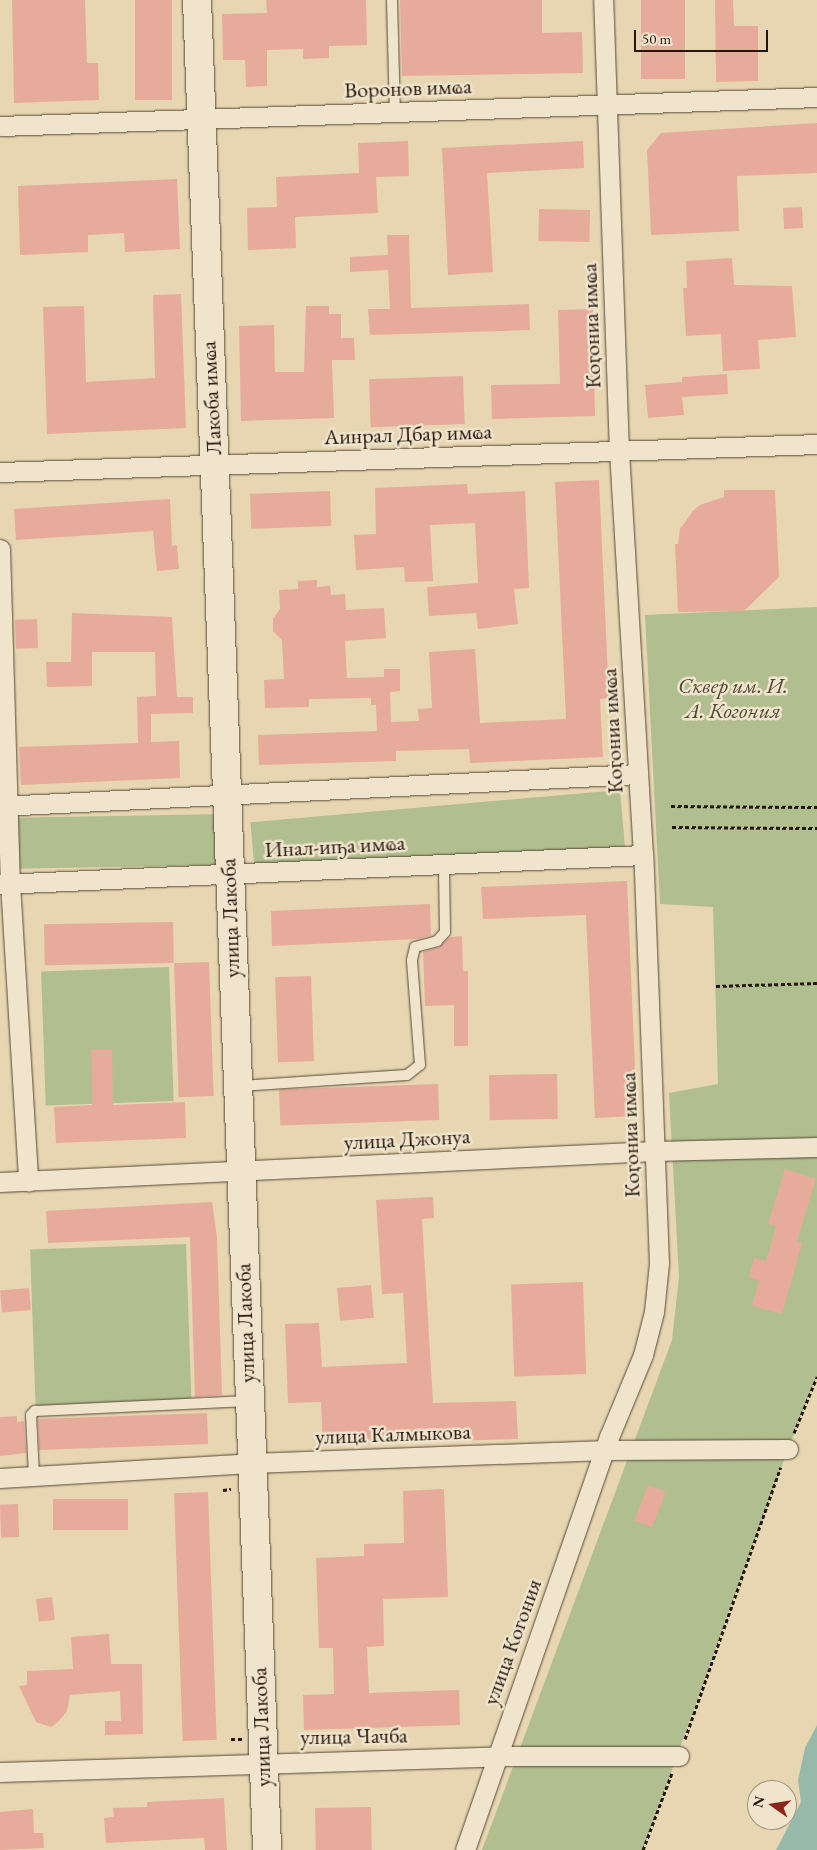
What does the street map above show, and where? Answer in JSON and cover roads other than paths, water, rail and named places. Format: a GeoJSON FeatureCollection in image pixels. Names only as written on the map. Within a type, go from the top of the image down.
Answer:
{"type":"FeatureCollection","features":[{"type":"Feature","properties":{"kind":"main road","name":"Лакоба имҩа"},"geometry":{"type":"LineString","coordinates":[[197,0],[225,795]]}},
{"type":"Feature","properties":{"kind":"main road","name":"улица Лакоба"},"geometry":{"type":"LineString","coordinates":[[225,795],[267,1850]]}},
{"type":"Feature","properties":{"kind":"street","name":"Коӷониа имҩа"},"geometry":{"type":"LineString","coordinates":[[603,0],[619,452],[643,855],[659,1263],[654,1312],[643,1355],[606,1450]]}},
{"type":"Feature","properties":{"kind":"street","name":"Воронов имҩа"},"geometry":{"type":"LineString","coordinates":[[0,126],[817,97]]}},
{"type":"Feature","properties":{"kind":"street","name":"Аинрал Дбар имҩа"},"geometry":{"type":"LineString","coordinates":[[0,472],[817,444]]}},
{"type":"Feature","properties":{"kind":"street"},"geometry":{"type":"LineString","coordinates":[[0,549],[5,884],[28,1181]]}},
{"type":"Feature","properties":{"kind":"street"},"geometry":{"type":"LineString","coordinates":[[4,806],[638,774]]}},
{"type":"Feature","properties":{"kind":"street","name":"Инал-иҧа имҩа"},"geometry":{"type":"LineString","coordinates":[[5,884],[643,855]]}},
{"type":"Feature","properties":{"kind":"street","name":"улица Джонуа"},"geometry":{"type":"LineString","coordinates":[[0,1182],[654,1151],[817,1147]]}},
{"type":"Feature","properties":{"kind":"street","name":"улица Калмыкова"},"geometry":{"type":"LineString","coordinates":[[0,1478],[251,1463],[606,1450],[788,1449]]}},
{"type":"Feature","properties":{"kind":"street","name":"улица Когония"},"geometry":{"type":"LineString","coordinates":[[465,1850],[496,1756],[606,1450]]}},
{"type":"Feature","properties":{"kind":"street","name":"улица Чачба"},"geometry":{"type":"LineString","coordinates":[[0,1772],[262,1762],[496,1756],[679,1756]]}},
{"type":"Feature","properties":{"kind":"lane"},"geometry":{"type":"LineString","coordinates":[[392,0],[396,112]]}},
{"type":"Feature","properties":{"kind":"lane"},"geometry":{"type":"LineString","coordinates":[[236,1086],[407,1075],[420,1065],[412,960],[415,947],[437,941],[445,932],[444,865]]}},
{"type":"Feature","properties":{"kind":"lane"},"geometry":{"type":"LineString","coordinates":[[34,1476],[31,1415],[35,1411],[248,1401]]}},
{"type":"Feature","properties":{"kind":"park label","name":"Сквер им. И. А. Когония"},"geometry":{"type":"Point","coordinates":[733,698]}}]}
